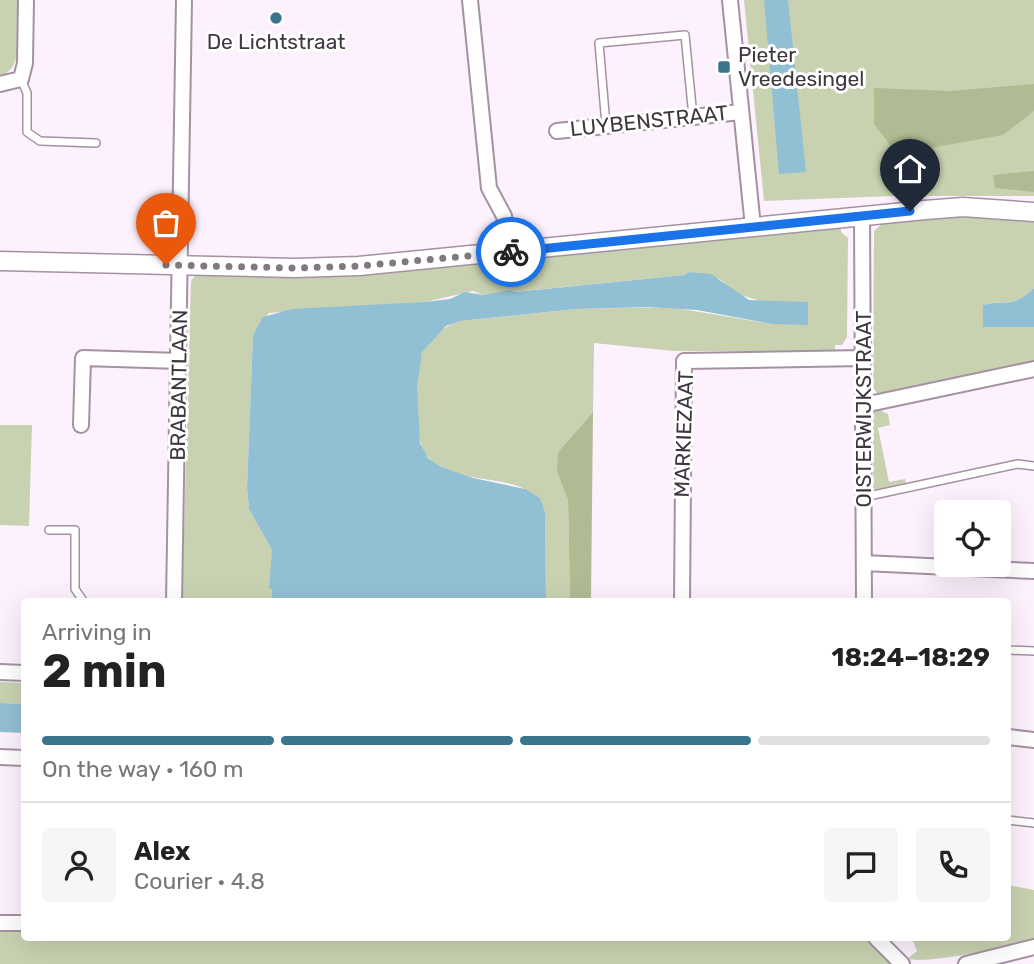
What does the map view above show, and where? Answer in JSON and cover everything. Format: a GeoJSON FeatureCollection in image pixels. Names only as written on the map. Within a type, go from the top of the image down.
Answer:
{"type":"FeatureCollection","features":[{"type":"Feature","properties":{"kind":"street"},"geometry":{"type":"LineString","coordinates":[[0,84],[21,79],[25,63],[26,0]]}},
{"type":"Feature","properties":{"kind":"street","name":"BRABANTLAAN"},"geometry":{"type":"LineString","coordinates":[[174,598],[182,265],[184,0]]}},
{"type":"Feature","properties":{"kind":"street"},"geometry":{"type":"LineString","coordinates":[[470,0],[489,188],[504,216],[512,252]]}},
{"type":"Feature","properties":{"kind":"street"},"geometry":{"type":"LineString","coordinates":[[730,0],[753,227]]}},
{"type":"Feature","properties":{"kind":"street","name":"LUYBENSTRAAT"},"geometry":{"type":"LineString","coordinates":[[557,131],[741,112]]}},
{"type":"Feature","properties":{"kind":"street"},"geometry":{"type":"LineString","coordinates":[[0,261],[346,266],[963,207],[1034,212]]}},
{"type":"Feature","properties":{"kind":"street","name":"OISTERWIJKSTRAAT"},"geometry":{"type":"LineString","coordinates":[[862,216],[864,598]]}},
{"type":"Feature","properties":{"kind":"street"},"geometry":{"type":"LineString","coordinates":[[81,425],[83,358],[180,361]]}},
{"type":"Feature","properties":{"kind":"street","name":"MARKIEZAAT"},"geometry":{"type":"LineString","coordinates":[[682,598],[684,361],[864,358]]}},
{"type":"Feature","properties":{"kind":"street"},"geometry":{"type":"LineString","coordinates":[[864,405],[1034,369]]}},
{"type":"Feature","properties":{"kind":"street"},"geometry":{"type":"LineString","coordinates":[[864,563],[1034,571]]}},
{"type":"Feature","properties":{"kind":"street"},"geometry":{"type":"LineString","coordinates":[[0,672],[21,673]]}},
{"type":"Feature","properties":{"kind":"street"},"geometry":{"type":"LineString","coordinates":[[1011,737],[1034,740]]}},
{"type":"Feature","properties":{"kind":"street"},"geometry":{"type":"LineString","coordinates":[[0,757],[21,758]]}},
{"type":"Feature","properties":{"kind":"street"},"geometry":{"type":"LineString","coordinates":[[0,923],[21,923]]}},
{"type":"Feature","properties":{"kind":"street"},"geometry":{"type":"LineString","coordinates":[[879,941],[902,964]]}},
{"type":"Feature","properties":{"kind":"street"},"geometry":{"type":"LineString","coordinates":[[966,964],[1034,947]]}},
{"type":"Feature","properties":{"kind":"lane"},"geometry":{"type":"LineString","coordinates":[[607,126],[599,43],[685,35],[693,117]]}},
{"type":"Feature","properties":{"kind":"lane"},"geometry":{"type":"LineString","coordinates":[[21,79],[27,93],[27,132],[40,141],[96,143]]}},
{"type":"Feature","properties":{"kind":"lane"},"geometry":{"type":"LineString","coordinates":[[864,497],[1018,464],[1034,466]]}},
{"type":"Feature","properties":{"kind":"lane"},"geometry":{"type":"LineString","coordinates":[[49,530],[75,530],[75,589],[81,598]]}},
{"type":"Feature","properties":{"kind":"lane"},"geometry":{"type":"LineString","coordinates":[[1011,650],[1034,652]]}},
{"type":"Feature","properties":{"kind":"lane"},"geometry":{"type":"LineString","coordinates":[[1011,820],[1034,823]]}},
{"type":"Feature","properties":{"kind":"green space"},"geometry":{"type":"Polygon","coordinates":[[[0,0],[18,0],[19,44],[14,64],[8,72],[0,76],[0,0]]]}},
{"type":"Feature","properties":{"kind":"green space"},"geometry":{"type":"Polygon","coordinates":[[[744,0],[1034,0],[1034,196],[892,196],[764,201],[744,0]]]}},
{"type":"Feature","properties":{"kind":"green space"},"geometry":{"type":"Polygon","coordinates":[[[1034,84],[1034,111],[1003,135],[897,154],[874,124],[874,88],[951,91],[1034,84]]]}},
{"type":"Feature","properties":{"kind":"green space"},"geometry":{"type":"Polygon","coordinates":[[[1034,171],[1034,192],[995,188],[993,175],[1034,171]]]}},
{"type":"Feature","properties":{"kind":"green space"},"geometry":{"type":"Polygon","coordinates":[[[960,216],[1034,222],[1034,288],[1015,301],[983,305],[983,327],[1034,327],[1034,362],[878,394],[873,388],[874,231],[884,222],[960,216]]]}},
{"type":"Feature","properties":{"kind":"green space"},"geometry":{"type":"Polygon","coordinates":[[[841,226],[841,232],[848,238],[847,337],[842,345],[835,345],[835,351],[673,351],[594,343],[593,412],[558,452],[568,500],[570,598],[546,598],[545,512],[532,496],[523,488],[511,484],[448,471],[437,465],[422,448],[416,404],[420,359],[426,345],[439,332],[460,321],[576,309],[670,307],[772,324],[764,302],[737,294],[720,279],[688,272],[685,275],[483,295],[473,291],[425,302],[269,313],[253,335],[247,488],[249,509],[272,550],[272,598],[182,598],[191,281],[196,274],[841,226]]]}},
{"type":"Feature","properties":{"kind":"green space"},"geometry":{"type":"Polygon","coordinates":[[[878,409],[888,414],[890,425],[878,428],[889,482],[905,479],[906,483],[873,490],[873,412],[878,409]]]}},
{"type":"Feature","properties":{"kind":"green space"},"geometry":{"type":"Polygon","coordinates":[[[593,412],[591,598],[570,598],[568,500],[557,471],[558,452],[593,412]]]}},
{"type":"Feature","properties":{"kind":"green space"},"geometry":{"type":"Polygon","coordinates":[[[0,425],[32,425],[29,526],[0,525],[0,425]]]}},
{"type":"Feature","properties":{"kind":"green space"},"geometry":{"type":"Polygon","coordinates":[[[0,682],[21,683],[21,704],[0,703],[0,682]]]}},
{"type":"Feature","properties":{"kind":"green space"},"geometry":{"type":"Polygon","coordinates":[[[1011,886],[1034,890],[1034,940],[950,957],[907,959],[917,951],[913,941],[1011,941],[1011,886]]]}},
{"type":"Feature","properties":{"kind":"green space"},"geometry":{"type":"Polygon","coordinates":[[[0,928],[21,929],[21,941],[870,941],[891,964],[0,964],[0,928]]]}},
{"type":"Feature","properties":{"kind":"water"},"geometry":{"type":"Polygon","coordinates":[[[764,0],[788,0],[806,172],[779,174],[764,0]]]}},
{"type":"Feature","properties":{"kind":"water"},"geometry":{"type":"Polygon","coordinates":[[[688,272],[711,274],[749,300],[808,302],[808,325],[772,324],[697,310],[650,307],[576,309],[460,321],[446,326],[422,352],[417,387],[420,443],[428,458],[441,467],[473,478],[525,489],[540,498],[545,512],[546,598],[272,598],[272,589],[269,588],[272,550],[249,509],[247,488],[253,335],[263,317],[292,309],[424,302],[450,299],[465,292],[483,295],[510,290],[515,292],[685,275],[688,272]]]}},
{"type":"Feature","properties":{"kind":"water"},"geometry":{"type":"Polygon","coordinates":[[[1034,288],[1034,327],[983,327],[983,305],[1015,301],[1034,288]]]}},
{"type":"Feature","properties":{"kind":"water"},"geometry":{"type":"Polygon","coordinates":[[[0,703],[21,704],[21,733],[0,732],[0,703]]]}},
{"type":"Feature","properties":{"kind":"way so far"},"geometry":{"type":"LineString","coordinates":[[166,265],[295,268],[359,266],[511,252]]}},
{"type":"Feature","properties":{"kind":"place","name":"De Lichtstraat"},"geometry":{"type":"Point","coordinates":[276,18]}},
{"type":"Feature","properties":{"kind":"place","name":"Pieter Vreedesingel"},"geometry":{"type":"Point","coordinates":[724,67]}},
{"type":"Feature","properties":{"kind":"route"},"geometry":{"type":"LineString","coordinates":[[511,252],[910,211]]}}]}
